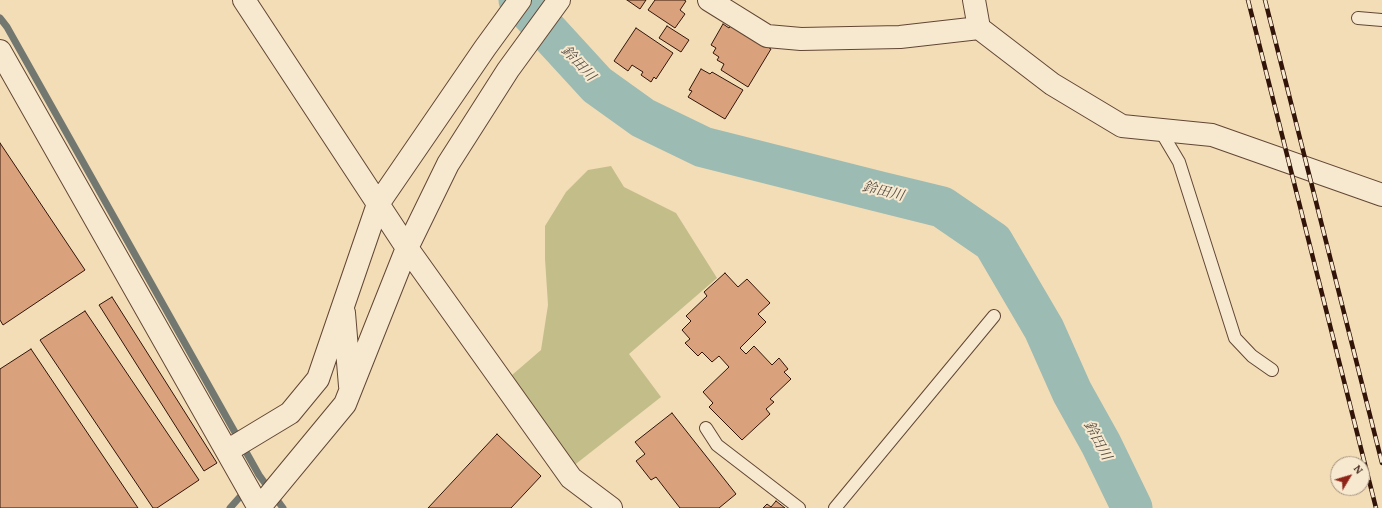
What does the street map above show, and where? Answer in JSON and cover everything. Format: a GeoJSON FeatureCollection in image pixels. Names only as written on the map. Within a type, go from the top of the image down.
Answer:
{"type":"FeatureCollection","features":[{"type":"Feature","properties":{"kind":"street"},"geometry":{"type":"LineString","coordinates":[[244,0],[407,248],[571,478],[611,508]]}},
{"type":"Feature","properties":{"kind":"street"},"geometry":{"type":"LineString","coordinates":[[227,450],[290,413],[318,379],[378,204],[485,48],[520,0]]}},
{"type":"Feature","properties":{"kind":"street"},"geometry":{"type":"LineString","coordinates":[[0,51],[259,506],[345,404],[407,248],[448,164],[508,70],[559,0]]}},
{"type":"Feature","properties":{"kind":"street"},"geometry":{"type":"LineString","coordinates":[[708,0],[768,36],[801,39],[900,37],[979,28]]}},
{"type":"Feature","properties":{"kind":"street"},"geometry":{"type":"LineString","coordinates":[[974,0],[979,28],[1052,84],[1122,126],[1212,135],[1382,195]]}},
{"type":"Feature","properties":{"kind":"street"},"geometry":{"type":"LineString","coordinates":[[343,306],[351,391]]}},
{"type":"Feature","properties":{"kind":"lane"},"geometry":{"type":"LineString","coordinates":[[1358,18],[1382,20]]}},
{"type":"Feature","properties":{"kind":"lane"},"geometry":{"type":"LineString","coordinates":[[1160,130],[1179,162],[1235,338],[1252,356],[1272,370]]}},
{"type":"Feature","properties":{"kind":"lane"},"geometry":{"type":"LineString","coordinates":[[835,508],[994,316]]}},
{"type":"Feature","properties":{"kind":"lane"},"geometry":{"type":"LineString","coordinates":[[706,428],[717,445],[799,508]]}},
{"type":"Feature","properties":{"kind":"shaded area"},"geometry":{"type":"Polygon","coordinates":[[[611,166],[624,187],[676,213],[717,278],[629,354],[661,397],[572,467],[512,375],[541,350],[548,305],[545,259],[545,226],[566,192],[588,170],[611,166]]]}},
{"type":"Feature","properties":{"kind":"building"},"geometry":{"type":"Polygon","coordinates":[[[627,0],[646,0],[640,9],[627,0]]]}},
{"type":"Feature","properties":{"kind":"building"},"geometry":{"type":"Polygon","coordinates":[[[655,0],[686,1],[680,10],[685,14],[675,28],[648,10],[655,0]]]}},
{"type":"Feature","properties":{"kind":"building"},"geometry":{"type":"Polygon","coordinates":[[[723,24],[729,28],[731,25],[771,49],[748,87],[721,70],[724,64],[717,60],[719,57],[713,53],[716,48],[711,45],[723,24]]]}},
{"type":"Feature","properties":{"kind":"building"},"geometry":{"type":"Polygon","coordinates":[[[667,26],[689,40],[681,52],[659,38],[667,26]]]}},
{"type":"Feature","properties":{"kind":"building"},"geometry":{"type":"Polygon","coordinates":[[[636,28],[673,53],[656,79],[654,77],[651,82],[641,75],[643,72],[632,65],[628,71],[614,61],[636,28]]]}},
{"type":"Feature","properties":{"kind":"building"},"geometry":{"type":"Polygon","coordinates":[[[701,69],[710,74],[712,72],[743,90],[725,119],[688,97],[692,91],[689,90],[701,69]]]}},
{"type":"Feature","properties":{"kind":"building"},"geometry":{"type":"Polygon","coordinates":[[[0,143],[85,270],[3,325],[0,320],[0,143]]]}},
{"type":"Feature","properties":{"kind":"building"},"geometry":{"type":"Polygon","coordinates":[[[725,273],[738,287],[747,279],[770,303],[758,314],[766,322],[740,348],[746,354],[754,346],[772,365],[779,358],[788,369],[784,372],[791,379],[770,399],[774,402],[766,409],[770,414],[742,440],[709,407],[713,403],[703,392],[729,367],[719,356],[712,362],[702,352],[698,356],[685,343],[690,339],[682,330],[691,321],[686,316],[707,296],[704,292],[725,273]]]}},
{"type":"Feature","properties":{"kind":"building"},"geometry":{"type":"Polygon","coordinates":[[[112,297],[217,463],[204,471],[99,305],[112,297]]]}},
{"type":"Feature","properties":{"kind":"building"},"geometry":{"type":"Polygon","coordinates":[[[85,311],[199,480],[157,508],[153,508],[40,340],[85,311]]]}},
{"type":"Feature","properties":{"kind":"building"},"geometry":{"type":"Polygon","coordinates":[[[31,349],[138,508],[0,508],[0,369],[31,349]]]}},
{"type":"Feature","properties":{"kind":"building"},"geometry":{"type":"Polygon","coordinates":[[[672,413],[736,494],[719,508],[680,508],[656,477],[651,480],[636,461],[645,454],[635,442],[672,413]]]}},
{"type":"Feature","properties":{"kind":"building"},"geometry":{"type":"Polygon","coordinates":[[[497,434],[541,476],[511,508],[428,508],[497,434]]]}},
{"type":"Feature","properties":{"kind":"building"},"geometry":{"type":"Polygon","coordinates":[[[776,501],[785,508],[763,508],[767,504],[771,507],[776,501]]]}},
{"type":"Feature","properties":{"kind":"waterway","name":"鈴田川"},"geometry":{"type":"LineString","coordinates":[[519,0],[597,85],[643,118],[703,147],[942,207],[993,242],[1044,329],[1072,392],[1101,444],[1132,508]]}},
{"type":"Feature","properties":{"kind":"waterway"},"geometry":{"type":"LineString","coordinates":[[0,18],[7,27],[259,475],[283,508]]}},
{"type":"Feature","properties":{"kind":"waterway"},"geometry":{"type":"LineString","coordinates":[[230,508],[246,490]]}},
{"type":"Feature","properties":{"kind":"railway"},"geometry":{"type":"LineString","coordinates":[[1248,0],[1376,508]]}},
{"type":"Feature","properties":{"kind":"railway"},"geometry":{"type":"LineString","coordinates":[[1265,0],[1382,463]]}}]}
